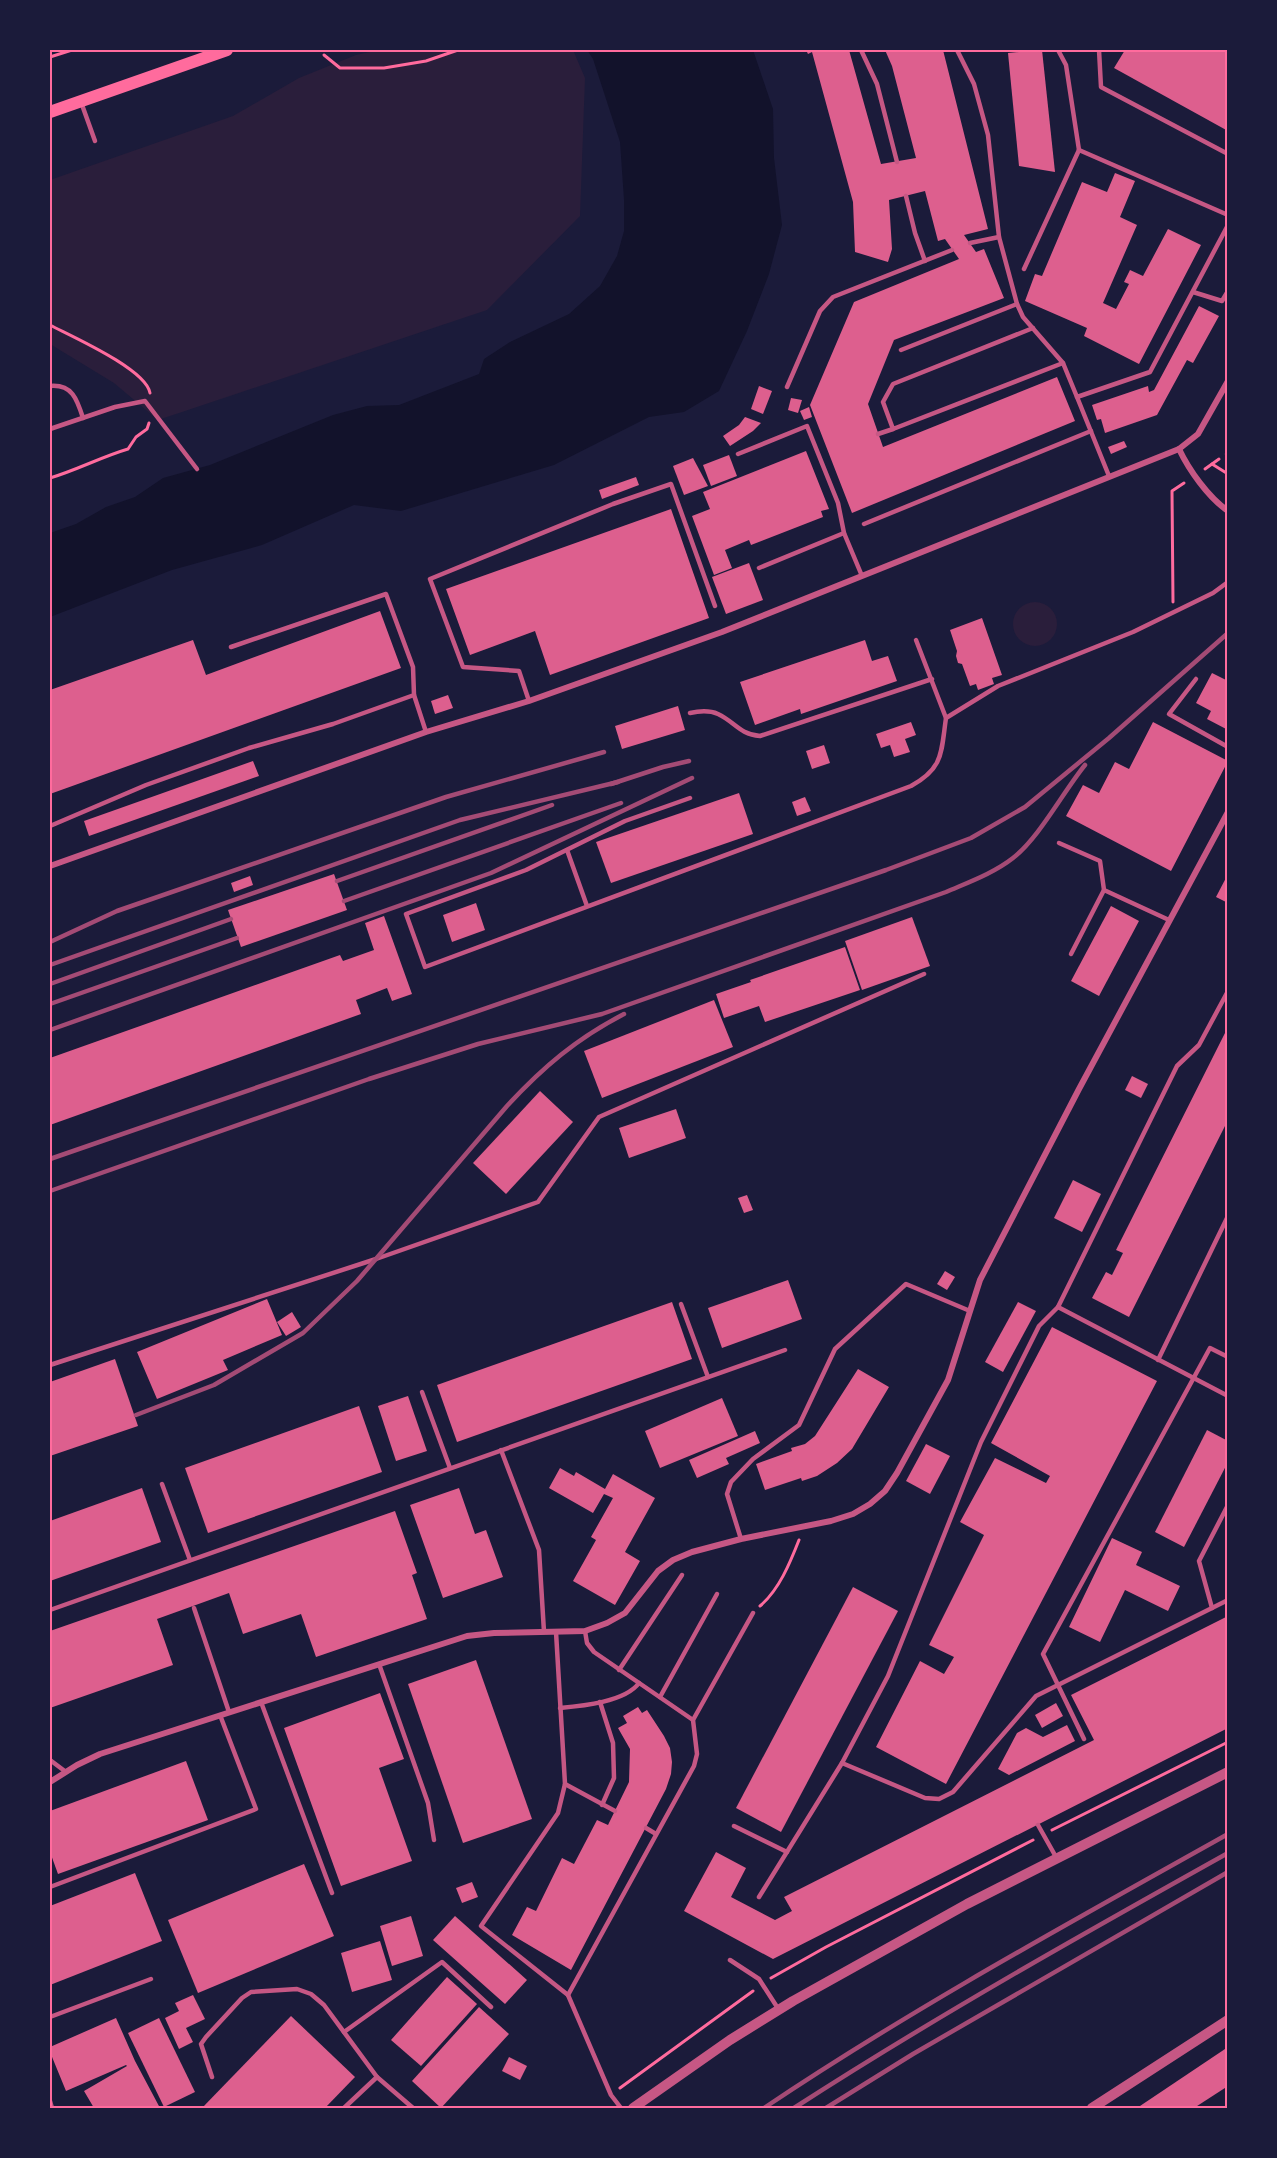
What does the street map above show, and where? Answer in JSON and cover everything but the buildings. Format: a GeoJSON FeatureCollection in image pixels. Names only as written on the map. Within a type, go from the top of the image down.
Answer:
{"type":"FeatureCollection","features":[{"type":"Feature","properties":{"kind":"main road"},"geometry":{"type":"LineString","coordinates":[[50,112],[227,50]]}},
{"type":"Feature","properties":{"kind":"street"},"geometry":{"type":"LineString","coordinates":[[50,866],[426,732],[529,701],[723,632],[1179,449],[1198,434],[1227,381]]}},
{"type":"Feature","properties":{"kind":"street"},"geometry":{"type":"LineString","coordinates":[[1179,449],[1195,476],[1227,511]]}},
{"type":"Feature","properties":{"kind":"street"},"geometry":{"type":"LineString","coordinates":[[50,1782],[100,1754],[467,1636],[494,1633],[585,1631],[625,1613],[658,1571],[673,1560],[692,1552],[741,1539],[853,1514],[870,1504],[885,1491],[897,1473],[948,1380],[986,1270],[1078,1089],[1227,812]]}},
{"type":"Feature","properties":{"kind":"street"},"geometry":{"type":"LineString","coordinates":[[633,2109],[730,2040],[779,2010],[967,1904],[1227,1772]]}},
{"type":"Feature","properties":{"kind":"street"},"geometry":{"type":"LineString","coordinates":[[1092,2109],[1227,2020]]}},
{"type":"Feature","properties":{"kind":"lane"},"geometry":{"type":"LineString","coordinates":[[861,50],[877,84],[897,162]]}},
{"type":"Feature","properties":{"kind":"lane"},"geometry":{"type":"LineString","coordinates":[[957,50],[974,84],[988,135],[999,237],[1017,304],[1023,317],[1063,363],[1109,476]]}},
{"type":"Feature","properties":{"kind":"lane"},"geometry":{"type":"LineString","coordinates":[[1024,269],[1078,150],[1066,65],[1058,50]]}},
{"type":"Feature","properties":{"kind":"lane"},"geometry":{"type":"LineString","coordinates":[[1100,50],[1101,87],[1227,154]]}},
{"type":"Feature","properties":{"kind":"lane"},"geometry":{"type":"LineString","coordinates":[[80,101],[95,141]]}},
{"type":"Feature","properties":{"kind":"lane"},"geometry":{"type":"LineString","coordinates":[[1078,150],[1227,214]]}},
{"type":"Feature","properties":{"kind":"lane"},"geometry":{"type":"LineString","coordinates":[[906,196],[925,261]]}},
{"type":"Feature","properties":{"kind":"lane"},"geometry":{"type":"LineString","coordinates":[[1077,397],[1150,372],[1227,225]]}},
{"type":"Feature","properties":{"kind":"lane"},"geometry":{"type":"LineString","coordinates":[[970,243],[999,237]]}},
{"type":"Feature","properties":{"kind":"lane"},"geometry":{"type":"LineString","coordinates":[[787,387],[820,311],[833,297],[952,250]]}},
{"type":"Feature","properties":{"kind":"lane"},"geometry":{"type":"LineString","coordinates":[[1193,292],[1222,301],[1227,291]]}},
{"type":"Feature","properties":{"kind":"lane"},"geometry":{"type":"LineString","coordinates":[[901,350],[1017,304]]}},
{"type":"Feature","properties":{"kind":"lane"},"geometry":{"type":"LineString","coordinates":[[893,429],[883,402],[892,384],[1033,328]]}},
{"type":"Feature","properties":{"kind":"lane"},"geometry":{"type":"LineString","coordinates":[[878,434],[1063,363]]}},
{"type":"Feature","properties":{"kind":"lane"},"geometry":{"type":"LineString","coordinates":[[50,386],[66,387],[75,396],[83,418]]}},
{"type":"Feature","properties":{"kind":"lane"},"geometry":{"type":"LineString","coordinates":[[50,429],[116,407],[145,401],[197,469]]}},
{"type":"Feature","properties":{"kind":"lane"},"geometry":{"type":"LineString","coordinates":[[738,454],[807,426],[838,503],[844,533],[862,576]]}},
{"type":"Feature","properties":{"kind":"lane"},"geometry":{"type":"LineString","coordinates":[[864,524],[1091,431]]}},
{"type":"Feature","properties":{"kind":"lane"},"geometry":{"type":"LineString","coordinates":[[529,701],[519,671],[463,667],[430,579],[613,504],[671,484],[715,606]]}},
{"type":"Feature","properties":{"kind":"lane"},"geometry":{"type":"LineString","coordinates":[[759,568],[844,533]]}},
{"type":"Feature","properties":{"kind":"lane"},"geometry":{"type":"LineString","coordinates":[[946,718],[998,686],[1133,632],[1213,593],[1227,582]]}},
{"type":"Feature","properties":{"kind":"lane"},"geometry":{"type":"LineString","coordinates":[[231,647],[386,594],[413,668],[414,695],[426,732]]}},
{"type":"Feature","properties":{"kind":"lane"},"geometry":{"type":"LineString","coordinates":[[690,798],[624,821],[526,870],[406,914],[425,967],[911,786],[927,777],[937,764],[946,718],[916,640]]}},
{"type":"Feature","properties":{"kind":"lane"},"geometry":{"type":"LineString","coordinates":[[690,713],[705,711],[718,714],[748,735],[760,736],[932,679]]}},
{"type":"Feature","properties":{"kind":"lane"},"geometry":{"type":"LineString","coordinates":[[1196,679],[1169,714],[1227,747]]}},
{"type":"Feature","properties":{"kind":"lane"},"geometry":{"type":"LineString","coordinates":[[50,826],[156,781],[249,748],[333,724],[414,695]]}},
{"type":"Feature","properties":{"kind":"lane"},"geometry":{"type":"LineString","coordinates":[[1059,843],[1100,861],[1104,890],[1071,954]]}},
{"type":"Feature","properties":{"kind":"lane"},"geometry":{"type":"LineString","coordinates":[[567,850],[587,906]]}},
{"type":"Feature","properties":{"kind":"lane"},"geometry":{"type":"LineString","coordinates":[[1104,890],[1169,920]]}},
{"type":"Feature","properties":{"kind":"lane"},"geometry":{"type":"LineString","coordinates":[[50,1365],[376,1259],[538,1202],[599,1117],[924,974]]}},
{"type":"Feature","properties":{"kind":"lane"},"geometry":{"type":"LineString","coordinates":[[759,1897],[842,1763],[888,1676],[981,1442],[1040,1326],[1058,1307],[1177,1066],[1199,1045],[1227,992]]}},
{"type":"Feature","properties":{"kind":"lane"},"geometry":{"type":"LineString","coordinates":[[1158,1360],[1227,1216]]}},
{"type":"Feature","properties":{"kind":"lane"},"geometry":{"type":"LineString","coordinates":[[741,1539],[727,1494],[730,1482],[753,1459],[799,1425],[835,1349],[906,1284],[970,1311]]}},
{"type":"Feature","properties":{"kind":"lane"},"geometry":{"type":"LineString","coordinates":[[681,1304],[708,1377]]}},
{"type":"Feature","properties":{"kind":"lane"},"geometry":{"type":"LineString","coordinates":[[1058,1307],[1227,1395]]}},
{"type":"Feature","properties":{"kind":"lane"},"geometry":{"type":"LineString","coordinates":[[1084,1739],[1043,1654],[1210,1348],[1227,1357]]}},
{"type":"Feature","properties":{"kind":"lane"},"geometry":{"type":"LineString","coordinates":[[50,1610],[785,1350]]}},
{"type":"Feature","properties":{"kind":"lane"},"geometry":{"type":"LineString","coordinates":[[422,1392],[450,1468]]}},
{"type":"Feature","properties":{"kind":"lane"},"geometry":{"type":"LineString","coordinates":[[501,1450],[539,1550],[544,1632]]}},
{"type":"Feature","properties":{"kind":"lane"},"geometry":{"type":"LineString","coordinates":[[162,1484],[190,1560]]}},
{"type":"Feature","properties":{"kind":"lane"},"geometry":{"type":"LineString","coordinates":[[1212,1608],[1199,1560],[1227,1505]]}},
{"type":"Feature","properties":{"kind":"lane"},"geometry":{"type":"LineString","coordinates":[[619,1670],[682,1575]]}},
{"type":"Feature","properties":{"kind":"lane"},"geometry":{"type":"LineString","coordinates":[[660,1697],[717,1594]]}},
{"type":"Feature","properties":{"kind":"lane"},"geometry":{"type":"LineString","coordinates":[[842,1763],[925,1798],[939,1798],[953,1792],[1036,1696],[1227,1600]]}},
{"type":"Feature","properties":{"kind":"lane"},"geometry":{"type":"LineString","coordinates":[[194,1608],[229,1712]]}},
{"type":"Feature","properties":{"kind":"lane"},"geometry":{"type":"LineString","coordinates":[[568,1995],[694,1766],[697,1754],[693,1720],[753,1613]]}},
{"type":"Feature","properties":{"kind":"lane"},"geometry":{"type":"LineString","coordinates":[[585,1631],[587,1643],[594,1652],[693,1720]]}},
{"type":"Feature","properties":{"kind":"lane"},"geometry":{"type":"LineString","coordinates":[[556,1632],[564,1784],[558,1813],[481,1926],[568,1995],[611,2095],[621,2109]]}},
{"type":"Feature","properties":{"kind":"lane"},"geometry":{"type":"LineString","coordinates":[[379,1664],[428,1803],[434,1840]]}},
{"type":"Feature","properties":{"kind":"lane"},"geometry":{"type":"LineString","coordinates":[[560,1708],[590,1706],[630,1692],[639,1683]]}},
{"type":"Feature","properties":{"kind":"lane"},"geometry":{"type":"LineString","coordinates":[[261,1702],[332,1893]]}},
{"type":"Feature","properties":{"kind":"lane"},"geometry":{"type":"LineString","coordinates":[[600,1702],[613,1743],[614,1778],[602,1805]]}},
{"type":"Feature","properties":{"kind":"lane"},"geometry":{"type":"LineString","coordinates":[[50,1887],[256,1809],[220,1716]]}},
{"type":"Feature","properties":{"kind":"lane"},"geometry":{"type":"LineString","coordinates":[[50,1760],[66,1772]]}},
{"type":"Feature","properties":{"kind":"lane"},"geometry":{"type":"LineString","coordinates":[[564,1784],[615,1812]]}},
{"type":"Feature","properties":{"kind":"lane"},"geometry":{"type":"LineString","coordinates":[[1038,1825],[1056,1857]]}},
{"type":"Feature","properties":{"kind":"lane"},"geometry":{"type":"LineString","coordinates":[[734,1826],[787,1852]]}},
{"type":"Feature","properties":{"kind":"lane"},"geometry":{"type":"LineString","coordinates":[[646,1828],[656,1834]]}},
{"type":"Feature","properties":{"kind":"lane"},"geometry":{"type":"LineString","coordinates":[[730,1960],[759,1979],[779,2010]]}},
{"type":"Feature","properties":{"kind":"lane"},"geometry":{"type":"LineString","coordinates":[[344,2032],[442,1962],[491,2007]]}},
{"type":"Feature","properties":{"kind":"lane"},"geometry":{"type":"LineString","coordinates":[[50,2017],[151,1979]]}},
{"type":"Feature","properties":{"kind":"lane"},"geometry":{"type":"LineString","coordinates":[[213,2077],[201,2044],[242,1998],[251,1992],[297,1989],[311,1994],[324,2005],[377,2077],[413,2109]]}},
{"type":"Feature","properties":{"kind":"lane"},"geometry":{"type":"LineString","coordinates":[[344,2109],[377,2077]]}},
{"type":"Feature","properties":{"kind":"lane"},"geometry":{"type":"LineString","coordinates":[[50,2101],[52,2109]]}},
{"type":"Feature","properties":{"kind":"path"},"geometry":{"type":"LineString","coordinates":[[50,57],[72,50]]}},
{"type":"Feature","properties":{"kind":"path"},"geometry":{"type":"LineString","coordinates":[[324,55],[340,68],[384,68],[426,61],[458,50]]}},
{"type":"Feature","properties":{"kind":"path"},"geometry":{"type":"LineString","coordinates":[[1173,613],[1172,491],[1227,454]]}},
{"type":"Feature","properties":{"kind":"path"},"geometry":{"type":"LineString","coordinates":[[1212,464],[1227,474]]}},
{"type":"Feature","properties":{"kind":"path"},"geometry":{"type":"LineString","coordinates":[[753,1613],[767,1601],[790,1564],[803,1527]]}},
{"type":"Feature","properties":{"kind":"path"},"geometry":{"type":"LineString","coordinates":[[763,1984],[826,1947],[1227,1742]]}},
{"type":"Feature","properties":{"kind":"path"},"geometry":{"type":"LineString","coordinates":[[611,2095],[753,1991]]}},
{"type":"Feature","properties":{"kind":"shaded area"},"geometry":{"type":"Polygon","coordinates":[[[379,50],[573,50],[585,78],[580,216],[487,310],[158,420],[114,383],[50,344],[50,180],[233,116],[299,78],[356,55],[379,50]]]}},
{"type":"Feature","properties":{"kind":"shaded area"},"geometry":{"type":"Polygon","coordinates":[[[587,50],[753,50],[773,109],[774,158],[782,225],[769,274],[747,331],[719,391],[684,412],[649,417],[554,465],[401,511],[354,505],[262,545],[172,570],[50,617],[50,533],[76,524],[106,507],[135,497],[163,478],[210,465],[333,415],[367,406],[399,405],[479,374],[484,359],[510,342],[569,314],[600,286],[617,256],[624,231],[624,200],[620,142],[593,59],[587,50]]]}},
{"type":"Feature","properties":{"kind":"shaded area"},"geometry":{"type":"Polygon","coordinates":[[[1035,602],[1050,609],[1057,624],[1050,639],[1035,646],[1020,639],[1013,624],[1020,609],[1035,602]]]}},
{"type":"Feature","properties":{"kind":"railway"},"geometry":{"type":"LineString","coordinates":[[50,1159],[886,870],[971,838],[1025,807],[1109,738],[1228,633]]}},
{"type":"Feature","properties":{"kind":"railway"},"geometry":{"type":"LineString","coordinates":[[50,942],[117,911],[446,797],[604,752]]}},
{"type":"Feature","properties":{"kind":"railway"},"geometry":{"type":"LineString","coordinates":[[611,784],[689,761]]}},
{"type":"Feature","properties":{"kind":"railway"},"geometry":{"type":"LineString","coordinates":[[50,1191],[369,1079],[478,1044],[602,1014],[946,892],[998,868],[1023,849],[1085,765]]}},
{"type":"Feature","properties":{"kind":"railway"},"geometry":{"type":"LineString","coordinates":[[50,1030],[491,873],[692,778]]}},
{"type":"Feature","properties":{"kind":"railway"},"geometry":{"type":"LineString","coordinates":[[50,965],[460,820],[618,782]]}},
{"type":"Feature","properties":{"kind":"railway"},"geometry":{"type":"LineString","coordinates":[[344,901],[621,803]]}},
{"type":"Feature","properties":{"kind":"railway"},"geometry":{"type":"LineString","coordinates":[[337,881],[552,805]]}},
{"type":"Feature","properties":{"kind":"railway"},"geometry":{"type":"LineString","coordinates":[[50,984],[231,919]]}},
{"type":"Feature","properties":{"kind":"railway"},"geometry":{"type":"LineString","coordinates":[[50,1004],[237,938]]}},
{"type":"Feature","properties":{"kind":"railway"},"geometry":{"type":"LineString","coordinates":[[136,1415],[214,1385],[303,1333],[357,1281],[520,1092],[547,1066],[575,1044],[624,1014]]}},
{"type":"Feature","properties":{"kind":"railway"},"geometry":{"type":"LineString","coordinates":[[764,2108],[877,2035],[1051,1933],[1228,1834]]}},
{"type":"Feature","properties":{"kind":"railway"},"geometry":{"type":"LineString","coordinates":[[794,2108],[955,2009],[1228,1853]]}},
{"type":"Feature","properties":{"kind":"railway"},"geometry":{"type":"LineString","coordinates":[[826,2108],[913,2054],[1228,1872]]}}]}
